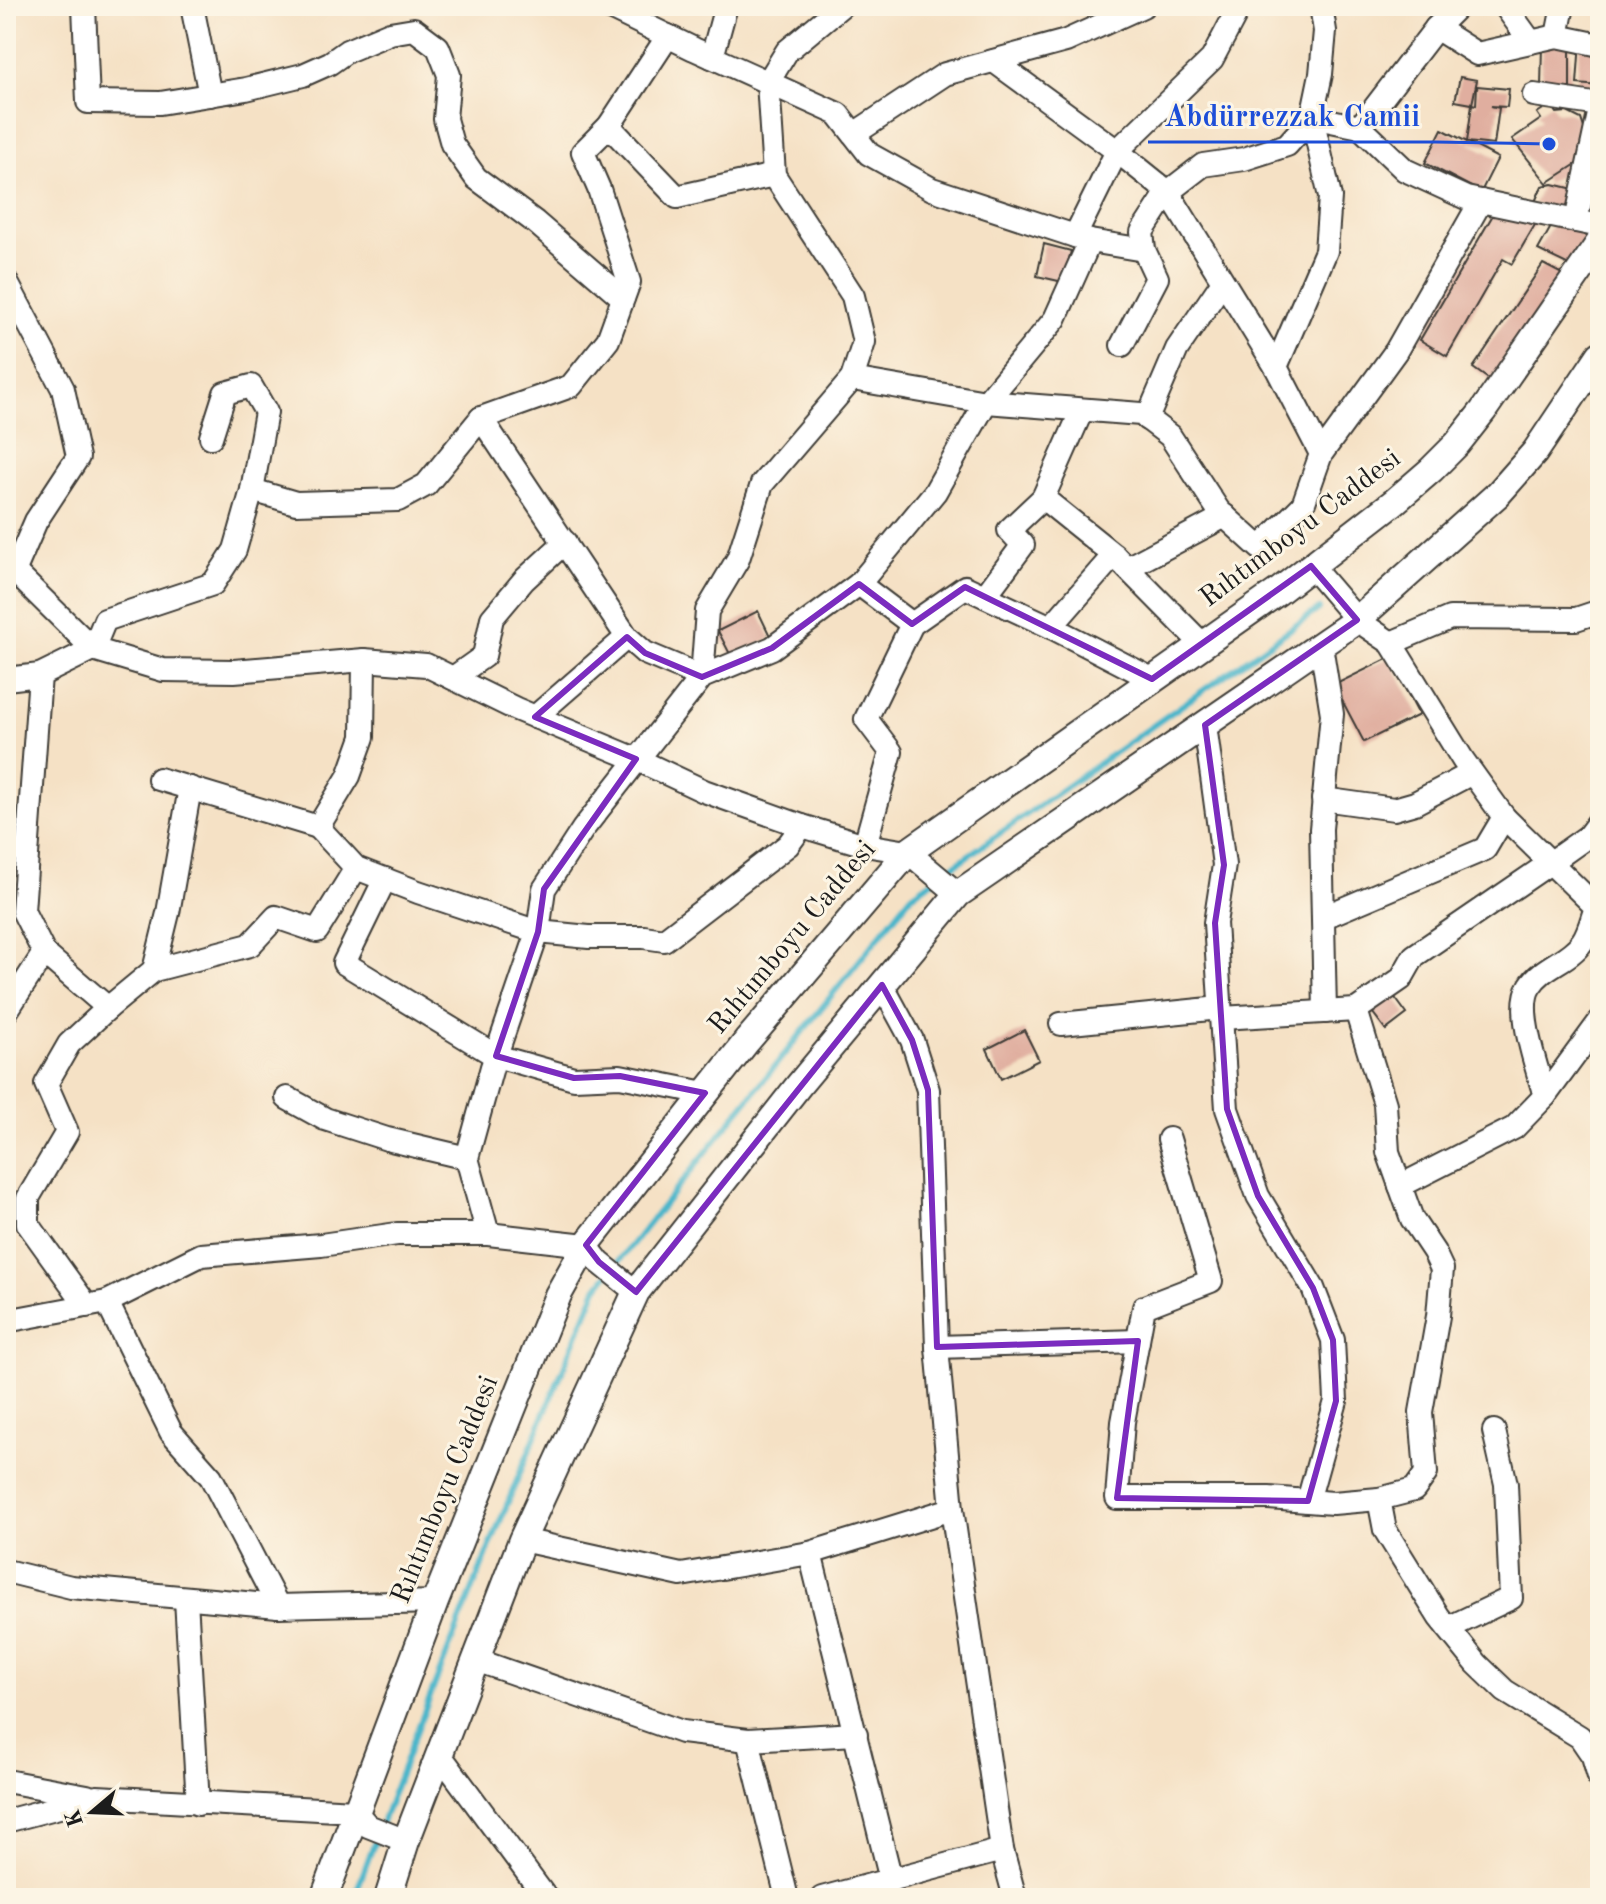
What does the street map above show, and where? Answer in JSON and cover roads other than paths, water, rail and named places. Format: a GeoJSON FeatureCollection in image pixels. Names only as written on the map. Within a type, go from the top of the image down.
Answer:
{"type":"FeatureCollection","features":[{"type":"Feature","properties":{"kind":"street"},"geometry":{"type":"LineString","coordinates":[[84,6],[88,102],[160,103],[303,75],[347,51],[390,33],[414,29],[438,47],[449,75],[445,119],[452,144],[476,178],[535,222],[623,298]]}},
{"type":"Feature","properties":{"kind":"street"},"geometry":{"type":"LineString","coordinates":[[192,6],[210,95]]}},
{"type":"Feature","properties":{"kind":"street"},"geometry":{"type":"LineString","coordinates":[[606,6],[838,114],[869,154],[932,189],[1083,238],[1144,250]]}},
{"type":"Feature","properties":{"kind":"street"},"geometry":{"type":"LineString","coordinates":[[712,57],[726,6]]}},
{"type":"Feature","properties":{"kind":"street"},"geometry":{"type":"LineString","coordinates":[[702,677],[707,611],[738,559],[762,484],[852,379],[864,342],[853,296],[774,175],[768,82],[787,51],[841,6]]}},
{"type":"Feature","properties":{"kind":"street"},"geometry":{"type":"LineString","coordinates":[[854,134],[945,74],[1066,41],[1143,6]]}},
{"type":"Feature","properties":{"kind":"street"},"geometry":{"type":"LineString","coordinates":[[488,1234],[467,1158],[496,1056],[538,932],[544,889],[583,829],[702,677],[772,648],[859,584],[935,492],[986,402],[1055,319],[1117,151],[1212,59],[1240,6]]}},
{"type":"Feature","properties":{"kind":"street"},"geometry":{"type":"LineString","coordinates":[[1276,367],[1326,251],[1330,197],[1312,117],[1321,74],[1325,31],[1321,6]]}},
{"type":"Feature","properties":{"kind":"street"},"geometry":{"type":"LineString","coordinates":[[1360,127],[1436,28],[1458,6]]}},
{"type":"Feature","properties":{"kind":"street"},"geometry":{"type":"LineString","coordinates":[[1505,6],[1531,42]]}},
{"type":"Feature","properties":{"kind":"street"},"geometry":{"type":"LineString","coordinates":[[1557,36],[1563,6]]}},
{"type":"Feature","properties":{"kind":"street"},"geometry":{"type":"LineString","coordinates":[[1436,28],[1477,54],[1557,36],[1600,45]]}},
{"type":"Feature","properties":{"kind":"street"},"geometry":{"type":"LineString","coordinates":[[252,490],[296,503],[398,500],[426,485],[481,418],[571,386],[608,340],[629,282],[599,189],[583,152],[609,126],[668,36]]}},
{"type":"Feature","properties":{"kind":"street"},"geometry":{"type":"LineString","coordinates":[[994,61],[1168,192],[1276,367],[1321,454]]}},
{"type":"Feature","properties":{"kind":"street"},"geometry":{"type":"LineString","coordinates":[[1534,95],[1600,107],[1576,221]]}},
{"type":"Feature","properties":{"kind":"street"},"geometry":{"type":"LineString","coordinates":[[1312,117],[1360,127],[1405,170],[1466,198],[1600,226]]}},
{"type":"Feature","properties":{"kind":"street"},"geometry":{"type":"LineString","coordinates":[[1122,345],[1157,278],[1144,250],[1142,232],[1168,192],[1203,165],[1244,159],[1287,145],[1312,117]]}},
{"type":"Feature","properties":{"kind":"street"},"geometry":{"type":"LineString","coordinates":[[609,126],[677,197],[774,175]]}},
{"type":"Feature","properties":{"kind":"street"},"geometry":{"type":"LineString","coordinates":[[852,379],[986,402],[1141,414],[1170,436],[1225,516],[1260,548],[1303,505],[1321,454],[1396,351],[1481,201]]}},
{"type":"Feature","properties":{"kind":"street","name":"Rıhtımboyu Caddesi"},"geometry":{"type":"LineString","coordinates":[[324,1898],[362,1819],[435,1602],[558,1295],[592,1254],[705,1093],[917,859],[1152,679],[1311,566],[1394,502],[1457,444],[1600,242]]}},
{"type":"Feature","properties":{"kind":"street"},"geometry":{"type":"LineString","coordinates":[[6,281],[63,389],[78,457],[10,568],[93,649],[163,670],[234,671],[364,660],[426,665],[704,791],[802,826],[917,859],[953,890]]}},
{"type":"Feature","properties":{"kind":"street"},"geometry":{"type":"LineString","coordinates":[[1147,419],[1177,349],[1222,283]]}},
{"type":"Feature","properties":{"kind":"street"},"geometry":{"type":"LineString","coordinates":[[388,1898],[400,1839],[440,1755],[522,1540],[630,1286],[882,985],[953,890],[1205,725],[1357,620],[1498,494],[1535,452],[1597,366]]}},
{"type":"Feature","properties":{"kind":"street"},"geometry":{"type":"LineString","coordinates":[[6,679],[40,675],[93,649],[105,620],[213,584],[235,550],[252,490],[266,412],[251,386],[225,393],[211,437]]}},
{"type":"Feature","properties":{"kind":"street"},"geometry":{"type":"LineString","coordinates":[[985,596],[1023,545],[1009,530],[1043,498],[1082,410]]}},
{"type":"Feature","properties":{"kind":"street"},"geometry":{"type":"LineString","coordinates":[[481,418],[627,637],[645,653],[702,677]]}},
{"type":"Feature","properties":{"kind":"street"},"geometry":{"type":"LineString","coordinates":[[1043,498],[1120,561],[1202,644]]}},
{"type":"Feature","properties":{"kind":"street"},"geometry":{"type":"LineString","coordinates":[[1051,627],[1120,561],[1225,516]]}},
{"type":"Feature","properties":{"kind":"street"},"geometry":{"type":"LineString","coordinates":[[453,678],[484,656],[492,618],[524,580],[565,542]]}},
{"type":"Feature","properties":{"kind":"street"},"geometry":{"type":"LineString","coordinates":[[1311,566],[1357,620],[1391,643],[1472,773],[1504,817],[1596,907],[1583,941],[1528,987],[1524,1015],[1545,1096]]}},
{"type":"Feature","properties":{"kind":"street"},"geometry":{"type":"LineString","coordinates":[[859,584],[912,624]]}},
{"type":"Feature","properties":{"kind":"street"},"geometry":{"type":"LineString","coordinates":[[865,845],[891,752],[866,719],[912,624],[965,587],[1152,679]]}},
{"type":"Feature","properties":{"kind":"street"},"geometry":{"type":"LineString","coordinates":[[1391,643],[1450,618],[1576,619],[1600,611]]}},
{"type":"Feature","properties":{"kind":"street"},"geometry":{"type":"LineString","coordinates":[[535,717],[627,637]]}},
{"type":"Feature","properties":{"kind":"street"},"geometry":{"type":"LineString","coordinates":[[1321,645],[1332,714],[1321,829],[1325,1012]]}},
{"type":"Feature","properties":{"kind":"street"},"geometry":{"type":"LineString","coordinates":[[318,827],[349,776],[363,737],[364,660]]}},
{"type":"Feature","properties":{"kind":"street"},"geometry":{"type":"LineString","coordinates":[[40,675],[23,911],[44,953],[108,1008]]}},
{"type":"Feature","properties":{"kind":"street"},"geometry":{"type":"LineString","coordinates":[[1205,725],[1224,865],[1215,923],[1227,1109],[1258,1196],[1313,1288],[1333,1340],[1336,1401],[1308,1501]]}},
{"type":"Feature","properties":{"kind":"street"},"geometry":{"type":"LineString","coordinates":[[1323,799],[1394,809],[1415,803],[1472,773]]}},
{"type":"Feature","properties":{"kind":"street"},"geometry":{"type":"LineString","coordinates":[[159,779],[318,827],[356,868],[385,879],[538,932],[589,937],[664,940],[788,845],[802,826]]}},
{"type":"Feature","properties":{"kind":"street"},"geometry":{"type":"LineString","coordinates":[[154,970],[168,913],[190,788]]}},
{"type":"Feature","properties":{"kind":"street"},"geometry":{"type":"LineString","coordinates":[[1324,917],[1485,849],[1504,817]]}},
{"type":"Feature","properties":{"kind":"street"},"geometry":{"type":"LineString","coordinates":[[1061,1024],[1220,1013],[1356,1010],[1401,979],[1414,956],[1588,836],[1600,820]]}},
{"type":"Feature","properties":{"kind":"street"},"geometry":{"type":"LineString","coordinates":[[278,1606],[211,1477],[171,1432],[97,1304],[28,1224],[28,1198],[67,1132],[46,1084],[69,1044],[154,970],[250,945],[276,917],[317,931],[356,868]]}},
{"type":"Feature","properties":{"kind":"street"},"geometry":{"type":"LineString","coordinates":[[385,879],[344,963],[496,1056],[574,1078],[620,1076],[705,1093]]}},
{"type":"Feature","properties":{"kind":"street"},"geometry":{"type":"LineString","coordinates":[[6,1012],[44,953]]}},
{"type":"Feature","properties":{"kind":"street"},"geometry":{"type":"LineString","coordinates":[[882,985],[912,1040],[928,1090],[937,1347],[952,1509],[1002,1850],[1015,1898]]}},
{"type":"Feature","properties":{"kind":"street"},"geometry":{"type":"LineString","coordinates":[[1169,1139],[1211,1281],[1144,1307],[1123,1422],[1117,1498],[1269,1498],[1333,1503],[1379,1499],[1414,1490],[1426,1473],[1426,1443],[1421,1412],[1438,1316],[1442,1269],[1412,1219],[1388,1152],[1385,1104],[1356,1010]]}},
{"type":"Feature","properties":{"kind":"street"},"geometry":{"type":"LineString","coordinates":[[1400,1186],[1514,1128],[1545,1096],[1600,1021]]}},
{"type":"Feature","properties":{"kind":"street"},"geometry":{"type":"LineString","coordinates":[[287,1098],[325,1119],[387,1139],[467,1158]]}},
{"type":"Feature","properties":{"kind":"street"},"geometry":{"type":"LineString","coordinates":[[6,1321],[97,1304],[201,1255],[321,1245],[397,1234],[488,1234],[592,1254],[630,1286]]}},
{"type":"Feature","properties":{"kind":"street"},"geometry":{"type":"LineString","coordinates":[[937,1347],[1138,1341]]}},
{"type":"Feature","properties":{"kind":"street"},"geometry":{"type":"LineString","coordinates":[[1448,1628],[1511,1598],[1506,1484],[1494,1431]]}},
{"type":"Feature","properties":{"kind":"street"},"geometry":{"type":"LineString","coordinates":[[1379,1499],[1385,1530],[1448,1628],[1477,1664],[1505,1691],[1580,1737],[1593,1756],[1600,1780]]}},
{"type":"Feature","properties":{"kind":"street"},"geometry":{"type":"LineString","coordinates":[[522,1540],[681,1575],[810,1553],[952,1509]]}},
{"type":"Feature","properties":{"kind":"street"},"geometry":{"type":"LineString","coordinates":[[810,1553],[891,1880]]}},
{"type":"Feature","properties":{"kind":"street"},"geometry":{"type":"LineString","coordinates":[[6,1571],[71,1587],[278,1606],[435,1602]]}},
{"type":"Feature","properties":{"kind":"street"},"geometry":{"type":"LineString","coordinates":[[186,1599],[198,1804]]}},
{"type":"Feature","properties":{"kind":"street"},"geometry":{"type":"LineString","coordinates":[[476,1660],[682,1732],[748,1740],[856,1734]]}},
{"type":"Feature","properties":{"kind":"street"},"geometry":{"type":"LineString","coordinates":[[748,1740],[787,1898]]}},
{"type":"Feature","properties":{"kind":"street"},"geometry":{"type":"LineString","coordinates":[[440,1755],[546,1898]]}},
{"type":"Feature","properties":{"kind":"street"},"geometry":{"type":"LineString","coordinates":[[6,1781],[97,1797],[362,1819],[400,1839]]}},
{"type":"Feature","properties":{"kind":"street"},"geometry":{"type":"LineString","coordinates":[[6,1821],[97,1797]]}},
{"type":"Feature","properties":{"kind":"street"},"geometry":{"type":"LineString","coordinates":[[822,1898],[1002,1850]]}},
{"type":"Feature","properties":{"kind":"waterway"},"geometry":{"type":"LineString","coordinates":[[614,1267],[912,895],[1319,609]]}},
{"type":"Feature","properties":{"kind":"waterway"},"geometry":{"type":"LineString","coordinates":[[354,1898],[503,1515],[597,1288],[607,1275]]}},
{"type":"Feature","properties":{"kind":"place","name":"Abdürrezzak Camii"},"geometry":{"type":"Point","coordinates":[1549,144]}}]}
